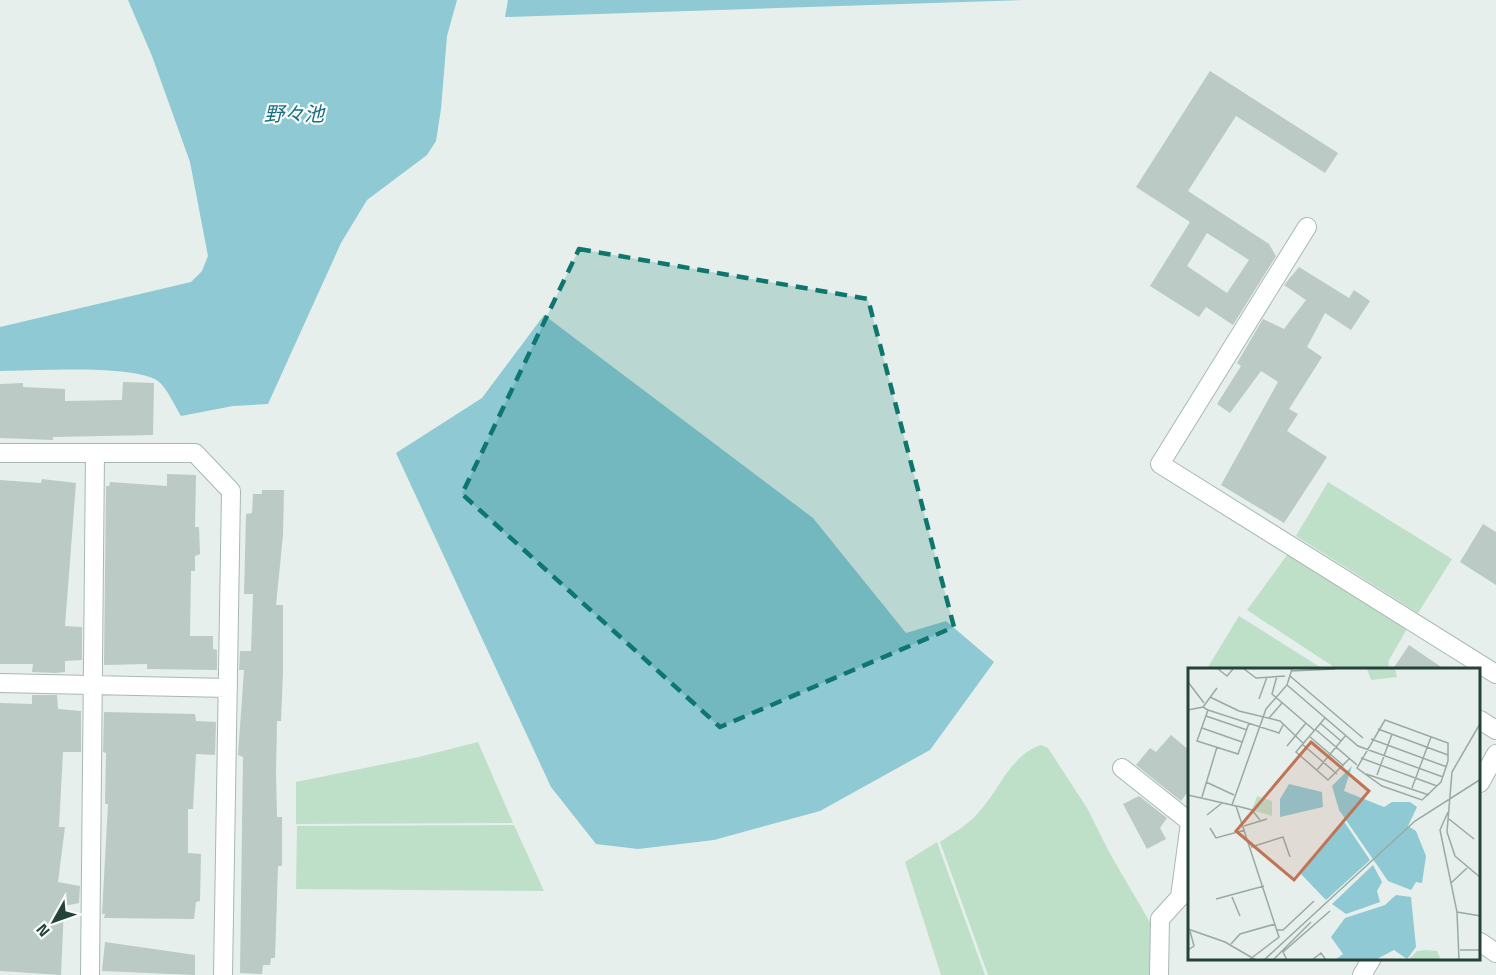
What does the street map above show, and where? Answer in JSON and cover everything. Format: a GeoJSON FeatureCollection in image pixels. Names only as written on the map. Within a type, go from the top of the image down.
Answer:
{"type":"FeatureCollection","features":[{"type":"Feature","properties":{"kind":"street"},"geometry":{"type":"LineString","coordinates":[[1306,227],[1160,464],[1496,674]]}},
{"type":"Feature","properties":{"kind":"street"},"geometry":{"type":"LineString","coordinates":[[0,453],[195,453],[231,491],[224,975]]}},
{"type":"Feature","properties":{"kind":"street"},"geometry":{"type":"LineString","coordinates":[[90,975],[95,453]]}},
{"type":"Feature","properties":{"kind":"street"},"geometry":{"type":"LineString","coordinates":[[0,683],[228,688]]}},
{"type":"Feature","properties":{"kind":"street"},"geometry":{"type":"LineString","coordinates":[[1481,721],[1496,730]]}},
{"type":"Feature","properties":{"kind":"street"},"geometry":{"type":"LineString","coordinates":[[1486,782],[1496,754]]}},
{"type":"Feature","properties":{"kind":"street"},"geometry":{"type":"LineString","coordinates":[[1122,768],[1188,821]]}},
{"type":"Feature","properties":{"kind":"street"},"geometry":{"type":"LineString","coordinates":[[1159,975],[1160,920],[1180,897],[1188,838]]}},
{"type":"Feature","properties":{"kind":"street"},"geometry":{"type":"LineString","coordinates":[[1481,943],[1496,953]]}},
{"type":"Feature","properties":{"kind":"street"},"geometry":{"type":"LineString","coordinates":[[1362,975],[1371,960]]}},
{"type":"Feature","properties":{"kind":"highlighted area"},"geometry":{"type":"Polygon","coordinates":[[[579,249],[868,299],[954,627],[720,727],[462,494],[579,249]]]}},
{"type":"Feature","properties":{"kind":"green space"},"geometry":{"type":"Polygon","coordinates":[[[1328,482],[1452,559],[1418,613],[1296,536],[1328,482]]]}},
{"type":"Feature","properties":{"kind":"green space"},"geometry":{"type":"Polygon","coordinates":[[[1290,551],[1408,627],[1389,660],[1388,668],[1335,668],[1247,610],[1290,551]]]}},
{"type":"Feature","properties":{"kind":"green space"},"geometry":{"type":"Polygon","coordinates":[[[1239,616],[1321,668],[1210,668],[1208,667],[1239,616]]]}},
{"type":"Feature","properties":{"kind":"green space"},"geometry":{"type":"Polygon","coordinates":[[[478,742],[513,823],[296,824],[296,782],[419,757],[478,742]]]}},
{"type":"Feature","properties":{"kind":"green space"},"geometry":{"type":"Polygon","coordinates":[[[1041,745],[1048,748],[1087,808],[1109,852],[1151,924],[1151,975],[988,975],[940,842],[974,817],[1013,765],[1030,750],[1041,745]]]}},
{"type":"Feature","properties":{"kind":"green space"},"geometry":{"type":"Polygon","coordinates":[[[514,825],[544,891],[296,889],[297,826],[514,825]]]}},
{"type":"Feature","properties":{"kind":"green space"},"geometry":{"type":"Polygon","coordinates":[[[937,842],[985,975],[941,975],[905,862],[937,842]]]}},
{"type":"Feature","properties":{"kind":"water","name":"野々池"},"geometry":{"type":"Polygon","coordinates":[[[128,0],[457,0],[447,36],[436,141],[427,155],[367,200],[341,243],[268,404],[233,406],[181,416],[161,384],[145,376],[106,370],[0,371],[0,327],[191,282],[202,271],[208,256],[190,162],[152,56],[128,0]]]}},
{"type":"Feature","properties":{"kind":"water"},"geometry":{"type":"Polygon","coordinates":[[[508,0],[1022,0],[505,17],[508,0]]]}},
{"type":"Feature","properties":{"kind":"water"},"geometry":{"type":"Polygon","coordinates":[[[544,315],[813,518],[906,633],[946,621],[994,662],[930,750],[820,811],[714,840],[638,849],[596,844],[551,787],[396,453],[482,398],[544,315]]]}},
{"type":"Feature","properties":{"kind":"building"},"geometry":{"type":"Polygon","coordinates":[[[1210,71],[1338,153],[1325,173],[1236,116],[1188,191],[1269,244],[1276,256],[1233,325],[1206,307],[1199,317],[1150,286],[1190,222],[1136,187],[1210,71]],[[1207,233],[1187,266],[1227,293],[1249,260],[1207,233]]]}},
{"type":"Feature","properties":{"kind":"building"},"geometry":{"type":"Polygon","coordinates":[[[1299,267],[1349,298],[1354,290],[1370,301],[1351,330],[1325,313],[1307,347],[1322,357],[1289,409],[1298,414],[1287,431],[1327,457],[1284,523],[1221,485],[1278,382],[1261,371],[1230,413],[1217,404],[1241,366],[1237,363],[1263,319],[1284,329],[1306,300],[1284,285],[1299,267]]]}},
{"type":"Feature","properties":{"kind":"building"},"geometry":{"type":"Polygon","coordinates":[[[123,382],[154,383],[153,435],[53,437],[53,440],[0,438],[0,384],[23,383],[23,387],[65,389],[65,401],[122,400],[123,382]]]}},
{"type":"Feature","properties":{"kind":"building"},"geometry":{"type":"Polygon","coordinates":[[[167,474],[196,475],[195,527],[199,527],[200,554],[195,556],[195,571],[191,571],[190,636],[213,636],[213,649],[217,650],[217,670],[147,669],[147,664],[104,665],[106,486],[109,486],[110,482],[167,486],[167,474]]]}},
{"type":"Feature","properties":{"kind":"building"},"geometry":{"type":"Polygon","coordinates":[[[42,479],[76,483],[65,626],[82,627],[82,660],[65,661],[65,672],[55,673],[32,672],[33,664],[0,664],[0,480],[41,483],[42,479]]]}},
{"type":"Feature","properties":{"kind":"building"},"geometry":{"type":"Polygon","coordinates":[[[262,490],[284,490],[283,535],[276,605],[283,605],[281,721],[277,721],[276,773],[277,817],[282,817],[282,866],[278,866],[275,958],[271,958],[270,965],[263,965],[262,974],[240,973],[243,757],[238,755],[244,670],[239,670],[240,651],[251,651],[253,594],[244,594],[246,514],[252,513],[253,494],[262,494],[262,490]]]}},
{"type":"Feature","properties":{"kind":"building"},"geometry":{"type":"Polygon","coordinates":[[[1483,524],[1496,532],[1496,585],[1460,562],[1483,524]]]}},
{"type":"Feature","properties":{"kind":"building"},"geometry":{"type":"Polygon","coordinates":[[[1409,645],[1443,668],[1394,668],[1409,645]]]}},
{"type":"Feature","properties":{"kind":"building"},"geometry":{"type":"Polygon","coordinates":[[[32,695],[57,695],[58,709],[81,711],[81,752],[63,752],[59,827],[65,827],[58,882],[80,886],[79,903],[64,906],[61,975],[0,971],[0,703],[32,704],[32,695]]]}},
{"type":"Feature","properties":{"kind":"building"},"geometry":{"type":"Polygon","coordinates":[[[104,712],[195,714],[196,721],[216,722],[215,755],[196,754],[193,809],[188,809],[188,853],[201,854],[200,901],[196,902],[194,919],[104,918],[105,914],[102,914],[108,804],[105,804],[104,712]]]}},
{"type":"Feature","properties":{"kind":"building"},"geometry":{"type":"Polygon","coordinates":[[[1171,735],[1188,749],[1188,792],[1181,801],[1136,765],[1150,748],[1156,752],[1171,735]]]}},
{"type":"Feature","properties":{"kind":"building"},"geometry":{"type":"Polygon","coordinates":[[[1139,796],[1167,818],[1160,828],[1166,839],[1147,849],[1123,804],[1139,796]]]}},
{"type":"Feature","properties":{"kind":"building"},"geometry":{"type":"Polygon","coordinates":[[[105,942],[195,955],[195,975],[102,971],[105,942]]]}}]}
